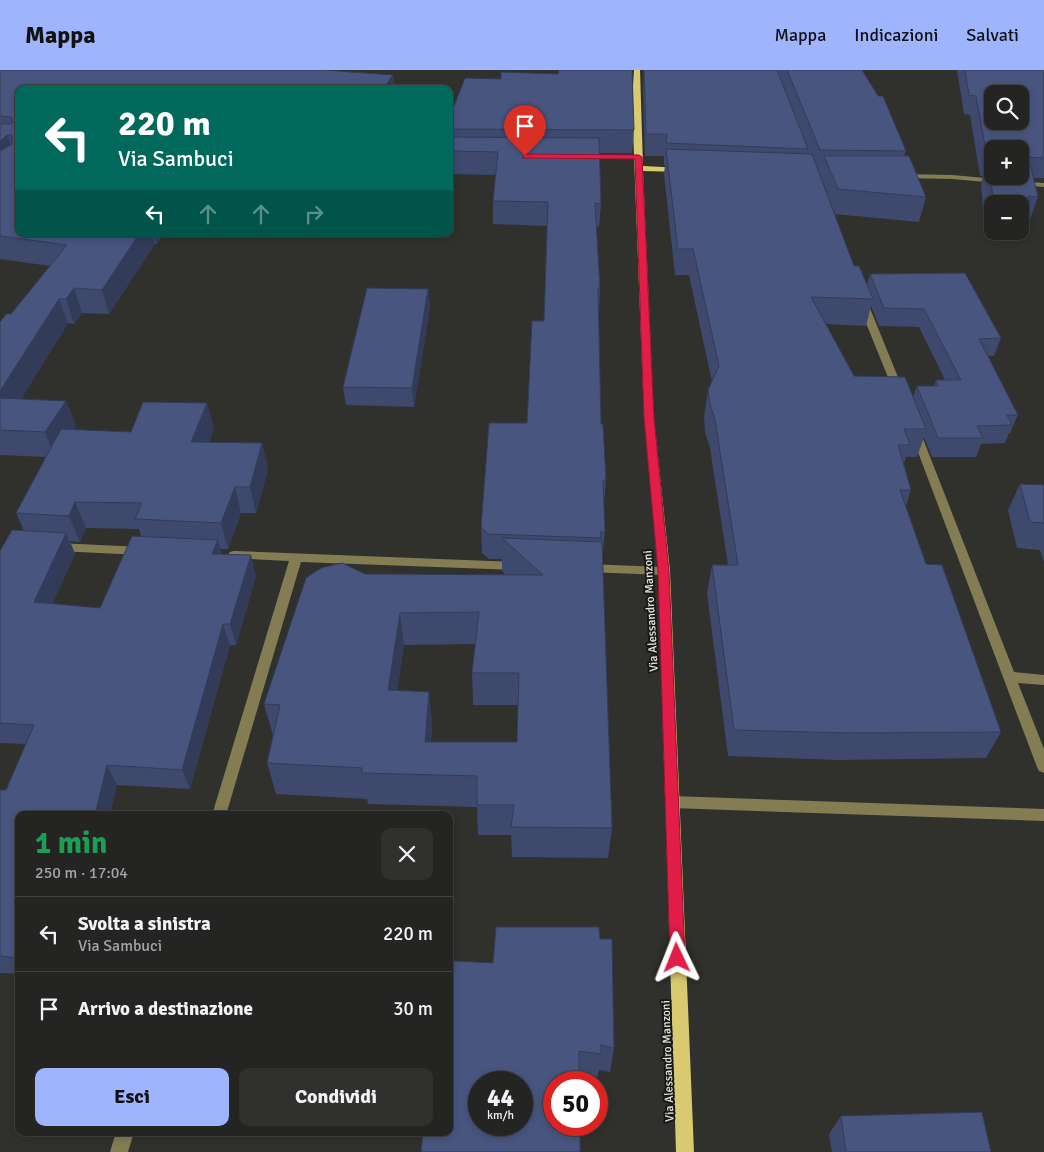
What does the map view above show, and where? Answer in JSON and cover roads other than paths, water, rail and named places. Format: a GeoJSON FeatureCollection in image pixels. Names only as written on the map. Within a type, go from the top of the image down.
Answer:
{"type":"FeatureCollection","features":[{"type":"Feature","properties":{"kind":"main road","name":"Via Alessandro Manzoni"},"geometry":{"type":"LineString","coordinates":[[637,70],[649,418],[664,571],[685,1152]]}},
{"type":"Feature","properties":{"kind":"main road"},"geometry":{"type":"LineString","coordinates":[[639,163],[689,171]]}},
{"type":"Feature","properties":{"kind":"street"},"geometry":{"type":"LineString","coordinates":[[579,157],[639,163]]}},
{"type":"Feature","properties":{"kind":"street"},"geometry":{"type":"LineString","coordinates":[[896,176],[952,177],[1044,185]]}},
{"type":"Feature","properties":{"kind":"street"},"geometry":{"type":"LineString","coordinates":[[860,294],[904,404]]}},
{"type":"Feature","properties":{"kind":"street"},"geometry":{"type":"LineString","coordinates":[[911,422],[1044,767]]}},
{"type":"Feature","properties":{"kind":"street"},"geometry":{"type":"LineString","coordinates":[[49,546],[158,552]]}},
{"type":"Feature","properties":{"kind":"street"},"geometry":{"type":"LineString","coordinates":[[217,554],[534,566]]}},
{"type":"Feature","properties":{"kind":"street"},"geometry":{"type":"LineString","coordinates":[[220,811],[296,558]]}},
{"type":"Feature","properties":{"kind":"street"},"geometry":{"type":"LineString","coordinates":[[574,568],[664,571]]}},
{"type":"Feature","properties":{"kind":"street"},"geometry":{"type":"LineString","coordinates":[[1010,677],[1044,680]]}},
{"type":"Feature","properties":{"kind":"street"},"geometry":{"type":"LineString","coordinates":[[672,802],[1044,814]]}},
{"type":"Feature","properties":{"kind":"street"},"geometry":{"type":"LineString","coordinates":[[119,1152],[124,1136]]}}]}
